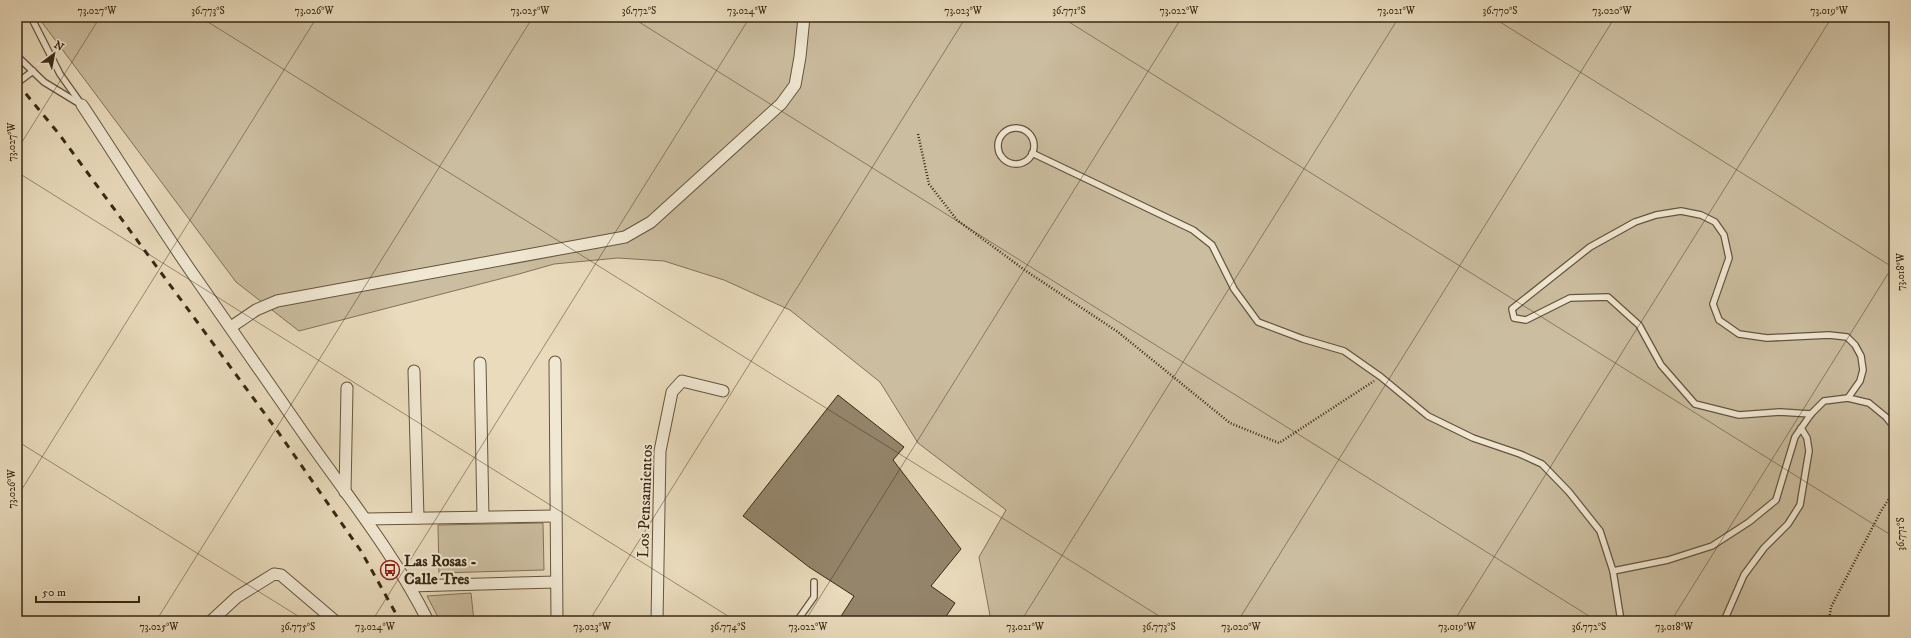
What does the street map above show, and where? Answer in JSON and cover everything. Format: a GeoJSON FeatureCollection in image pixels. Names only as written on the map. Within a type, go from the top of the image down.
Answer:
{"type":"FeatureCollection","features":[{"type":"Feature","properties":{"kind":"street"},"geometry":{"type":"LineString","coordinates":[[231,327],[256,310],[277,302],[625,237],[650,222],[781,104],[794,85],[800,57],[804,17]]}},
{"type":"Feature","properties":{"kind":"street"},"geometry":{"type":"LineString","coordinates":[[82,105],[195,277],[231,327],[294,421],[366,520],[409,586],[428,621]]}},
{"type":"Feature","properties":{"kind":"street"},"geometry":{"type":"LineString","coordinates":[[555,362],[557,621]]}},
{"type":"Feature","properties":{"kind":"street"},"geometry":{"type":"LineString","coordinates":[[480,363],[483,517]]}},
{"type":"Feature","properties":{"kind":"street"},"geometry":{"type":"LineString","coordinates":[[414,372],[418,518]]}},
{"type":"Feature","properties":{"kind":"street","name":"Los Pensamientos"},"geometry":{"type":"LineString","coordinates":[[657,621],[660,451],[672,392],[682,380],[723,391]]}},
{"type":"Feature","properties":{"kind":"street"},"geometry":{"type":"LineString","coordinates":[[345,492],[347,388]]}},
{"type":"Feature","properties":{"kind":"street"},"geometry":{"type":"LineString","coordinates":[[366,520],[555,516]]}},
{"type":"Feature","properties":{"kind":"street"},"geometry":{"type":"LineString","coordinates":[[211,621],[237,597],[274,574],[281,576],[334,621]]}},
{"type":"Feature","properties":{"kind":"street"},"geometry":{"type":"LineString","coordinates":[[409,586],[556,582]]}},
{"type":"Feature","properties":{"kind":"lane"},"geometry":{"type":"LineString","coordinates":[[31,17],[60,74],[82,105]]}},
{"type":"Feature","properties":{"kind":"lane"},"geometry":{"type":"LineString","coordinates":[[17,56],[44,82],[82,105]]}},
{"type":"Feature","properties":{"kind":"lane"},"geometry":{"type":"LineString","coordinates":[[17,83],[33,71]]}},
{"type":"Feature","properties":{"kind":"lane"},"geometry":{"type":"LineString","coordinates":[[1014,128],[1020,129],[1026,132],[1033,141],[1032,153],[1027,160],[1022,163],[1008,162],[1002,158],[999,152],[999,141],[1005,132],[1014,128]]}},
{"type":"Feature","properties":{"kind":"lane"},"geometry":{"type":"LineString","coordinates":[[1032,153],[1193,230],[1212,245],[1234,289],[1258,322],[1303,339],[1344,351],[1381,377],[1428,416],[1473,438],[1520,454],[1542,464],[1569,492],[1600,531],[1613,571],[1621,621]]}},
{"type":"Feature","properties":{"kind":"lane"},"geometry":{"type":"LineString","coordinates":[[1811,414],[1780,412],[1739,415],[1695,404],[1661,365],[1638,325],[1608,297],[1570,298],[1526,320],[1514,318],[1512,309],[1590,248],[1635,222],[1656,215],[1681,211],[1701,215],[1715,222],[1724,234],[1729,258],[1713,304],[1719,320],[1739,334],[1767,338],[1829,335],[1847,337],[1858,350],[1863,370],[1860,381],[1848,398]]}},
{"type":"Feature","properties":{"kind":"lane"},"geometry":{"type":"LineString","coordinates":[[1613,571],[1668,560],[1712,546],[1749,522],[1776,500],[1795,437],[1811,414],[1824,401],[1848,398],[1869,403],[1886,417],[1894,427]]}},
{"type":"Feature","properties":{"kind":"lane"},"geometry":{"type":"LineString","coordinates":[[1724,621],[1744,574],[1764,548],[1788,524],[1800,505],[1809,451],[1807,438],[1801,428]]}},
{"type":"Feature","properties":{"kind":"lane"},"geometry":{"type":"LineString","coordinates":[[797,621],[814,597],[814,582]]}},
{"type":"Feature","properties":{"kind":"path"},"geometry":{"type":"LineString","coordinates":[[918,134],[929,184],[957,220],[1026,271],[1118,332],[1230,423],[1279,443],[1381,377]]}},
{"type":"Feature","properties":{"kind":"path"},"geometry":{"type":"LineString","coordinates":[[1828,621],[1831,607],[1881,511],[1894,491]]}},
{"type":"Feature","properties":{"kind":"shaded area"},"geometry":{"type":"Polygon","coordinates":[[[38,17],[1894,17],[1894,621],[991,621],[979,557],[1006,510],[918,443],[880,382],[790,310],[724,280],[664,261],[618,258],[554,264],[299,331],[236,282],[38,17]]]}},
{"type":"Feature","properties":{"kind":"shaded area"},"geometry":{"type":"Polygon","coordinates":[[[543,523],[544,570],[439,573],[438,525],[543,523]]]}},
{"type":"Feature","properties":{"kind":"shaded area"},"geometry":{"type":"Polygon","coordinates":[[[471,593],[474,621],[440,621],[427,596],[471,593]]]}},
{"type":"Feature","properties":{"kind":"building"},"geometry":{"type":"Polygon","coordinates":[[[838,395],[904,447],[893,460],[961,549],[931,586],[955,603],[943,621],[838,621],[854,596],[809,567],[743,516],[838,395]]]}},
{"type":"Feature","properties":{"kind":"railway"},"geometry":{"type":"LineString","coordinates":[[17,83],[59,134],[276,429],[361,551],[400,621]]}},
{"type":"Feature","properties":{"kind":"place","name":"Las Rosas - Calle Tres"},"geometry":{"type":"Point","coordinates":[390,570]}}]}
